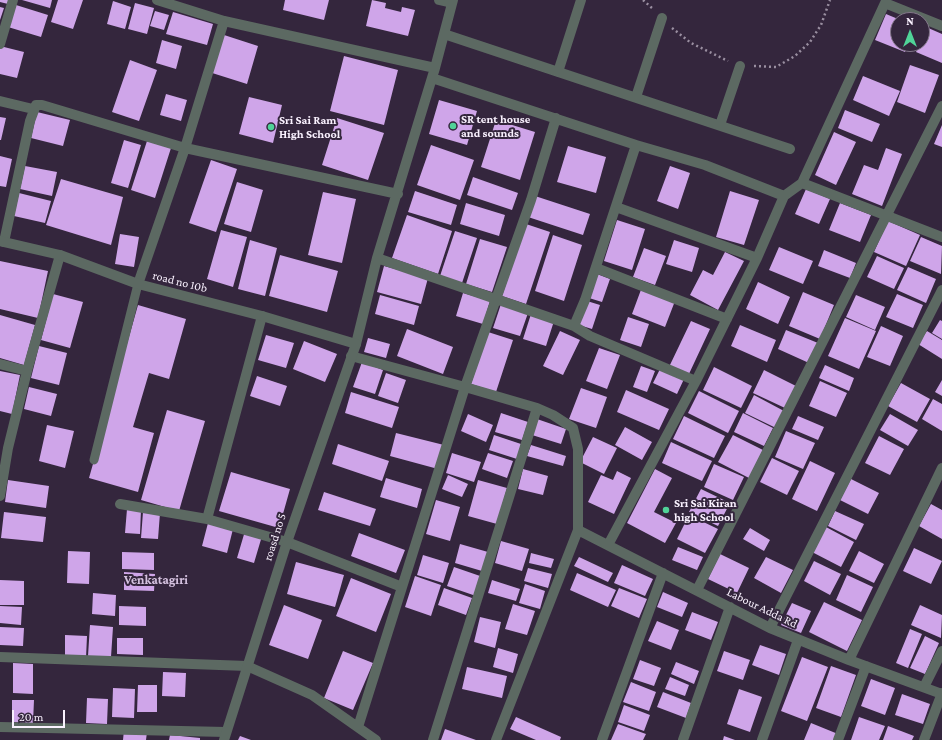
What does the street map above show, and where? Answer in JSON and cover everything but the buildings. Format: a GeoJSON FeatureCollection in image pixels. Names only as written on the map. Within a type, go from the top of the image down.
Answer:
{"type":"FeatureCollection","features":[{"type":"Feature","properties":{"kind":"street"},"geometry":{"type":"LineString","coordinates":[[0,44],[13,0]]}},
{"type":"Feature","properties":{"kind":"street"},"geometry":{"type":"LineString","coordinates":[[157,0],[224,21],[435,68]]}},
{"type":"Feature","properties":{"kind":"street"},"geometry":{"type":"LineString","coordinates":[[439,0],[452,2]]}},
{"type":"Feature","properties":{"kind":"street"},"geometry":{"type":"LineString","coordinates":[[558,72],[581,0]]}},
{"type":"Feature","properties":{"kind":"street","name":"roasd no 5"},"geometry":{"type":"LineString","coordinates":[[225,736],[287,542],[350,356],[356,344],[377,258],[398,194],[435,68],[452,2]]}},
{"type":"Feature","properties":{"kind":"street"},"geometry":{"type":"LineString","coordinates":[[608,545],[696,381],[757,258],[784,196],[802,183],[885,3],[942,26]]}},
{"type":"Feature","properties":{"kind":"street"},"geometry":{"type":"LineString","coordinates":[[636,97],[662,18]]}},
{"type":"Feature","properties":{"kind":"street"},"geometry":{"type":"LineString","coordinates":[[138,284],[185,148],[224,21]]}},
{"type":"Feature","properties":{"kind":"street"},"geometry":{"type":"LineString","coordinates":[[444,34],[790,148]]}},
{"type":"Feature","properties":{"kind":"street"},"geometry":{"type":"LineString","coordinates":[[720,125],[740,66]]}},
{"type":"Feature","properties":{"kind":"street"},"geometry":{"type":"LineString","coordinates":[[432,78],[636,145],[705,165],[784,196]]}},
{"type":"Feature","properties":{"kind":"street"},"geometry":{"type":"LineString","coordinates":[[0,101],[33,109]]}},
{"type":"Feature","properties":{"kind":"street"},"geometry":{"type":"LineString","coordinates":[[2,241],[33,109],[36,105],[42,105],[185,148],[398,194]]}},
{"type":"Feature","properties":{"kind":"street"},"geometry":{"type":"LineString","coordinates":[[697,590],[942,106]]}},
{"type":"Feature","properties":{"kind":"street"},"geometry":{"type":"LineString","coordinates":[[358,727],[465,387],[497,298],[556,118]]}},
{"type":"Feature","properties":{"kind":"street"},"geometry":{"type":"LineString","coordinates":[[574,326],[596,268],[636,145]]}},
{"type":"Feature","properties":{"kind":"street"},"geometry":{"type":"LineString","coordinates":[[802,183],[942,237]]}},
{"type":"Feature","properties":{"kind":"street"},"geometry":{"type":"LineString","coordinates":[[616,207],[757,258]]}},
{"type":"Feature","properties":{"kind":"street","name":"road no 10b"},"geometry":{"type":"LineString","coordinates":[[2,241],[60,256],[138,284],[262,316],[356,344]]}},
{"type":"Feature","properties":{"kind":"street"},"geometry":{"type":"LineString","coordinates":[[0,496],[2,474],[27,371],[60,256]]}},
{"type":"Feature","properties":{"kind":"street"},"geometry":{"type":"LineString","coordinates":[[377,258],[497,298],[574,326],[590,336],[696,381]]}},
{"type":"Feature","properties":{"kind":"street"},"geometry":{"type":"LineString","coordinates":[[596,268],[727,319]]}},
{"type":"Feature","properties":{"kind":"street"},"geometry":{"type":"LineString","coordinates":[[770,628],[942,290]]}},
{"type":"Feature","properties":{"kind":"street"},"geometry":{"type":"LineString","coordinates":[[207,519],[262,316]]}},
{"type":"Feature","properties":{"kind":"street"},"geometry":{"type":"LineString","coordinates":[[350,356],[537,408],[553,415],[573,428],[578,449],[578,530],[496,740]]}},
{"type":"Feature","properties":{"kind":"street"},"geometry":{"type":"LineString","coordinates":[[0,364],[27,371]]}},
{"type":"Feature","properties":{"kind":"street"},"geometry":{"type":"LineString","coordinates":[[433,740],[537,408]]}},
{"type":"Feature","properties":{"kind":"street"},"geometry":{"type":"LineString","coordinates":[[849,660],[942,468]]}},
{"type":"Feature","properties":{"kind":"street"},"geometry":{"type":"LineString","coordinates":[[120,504],[207,519],[287,542],[402,587]]}},
{"type":"Feature","properties":{"kind":"street","name":"Labour Adda Rd"},"geometry":{"type":"LineString","coordinates":[[578,530],[730,606],[770,628],[849,660],[942,693]]}},
{"type":"Feature","properties":{"kind":"street"},"geometry":{"type":"LineString","coordinates":[[602,740],[663,572]]}},
{"type":"Feature","properties":{"kind":"street"},"geometry":{"type":"LineString","coordinates":[[683,740],[730,606]]}},
{"type":"Feature","properties":{"kind":"street"},"geometry":{"type":"LineString","coordinates":[[762,740],[798,640]]}},
{"type":"Feature","properties":{"kind":"street"},"geometry":{"type":"LineString","coordinates":[[924,687],[942,651]]}},
{"type":"Feature","properties":{"kind":"street"},"geometry":{"type":"LineString","coordinates":[[0,657],[247,666],[312,696],[376,740]]}},
{"type":"Feature","properties":{"kind":"street"},"geometry":{"type":"LineString","coordinates":[[838,740],[866,666]]}},
{"type":"Feature","properties":{"kind":"street"},"geometry":{"type":"LineString","coordinates":[[924,740],[942,693]]}},
{"type":"Feature","properties":{"kind":"street"},"geometry":{"type":"LineString","coordinates":[[0,727],[225,736]]}},
{"type":"Feature","properties":{"kind":"lane"},"geometry":{"type":"LineString","coordinates":[[94,460],[138,284]]}},
{"type":"Feature","properties":{"kind":"path"},"geometry":{"type":"LineString","coordinates":[[643,0],[691,43],[740,66],[776,67],[795,56],[810,42],[821,25],[830,0]]}},
{"type":"Feature","properties":{"kind":"place","name":"SR tent house and sounds"},"geometry":{"type":"Point","coordinates":[453,126]}},
{"type":"Feature","properties":{"kind":"place","name":"Sri Sai Ram High School"},"geometry":{"type":"Point","coordinates":[271,127]}},
{"type":"Feature","properties":{"kind":"place","name":"Sri Sai Kiran high School"},"geometry":{"type":"Point","coordinates":[666,510]}},
{"type":"Feature","properties":{"kind":"district","name":"Venkatagiri"},"geometry":{"type":"Point","coordinates":[156,580]}}]}
